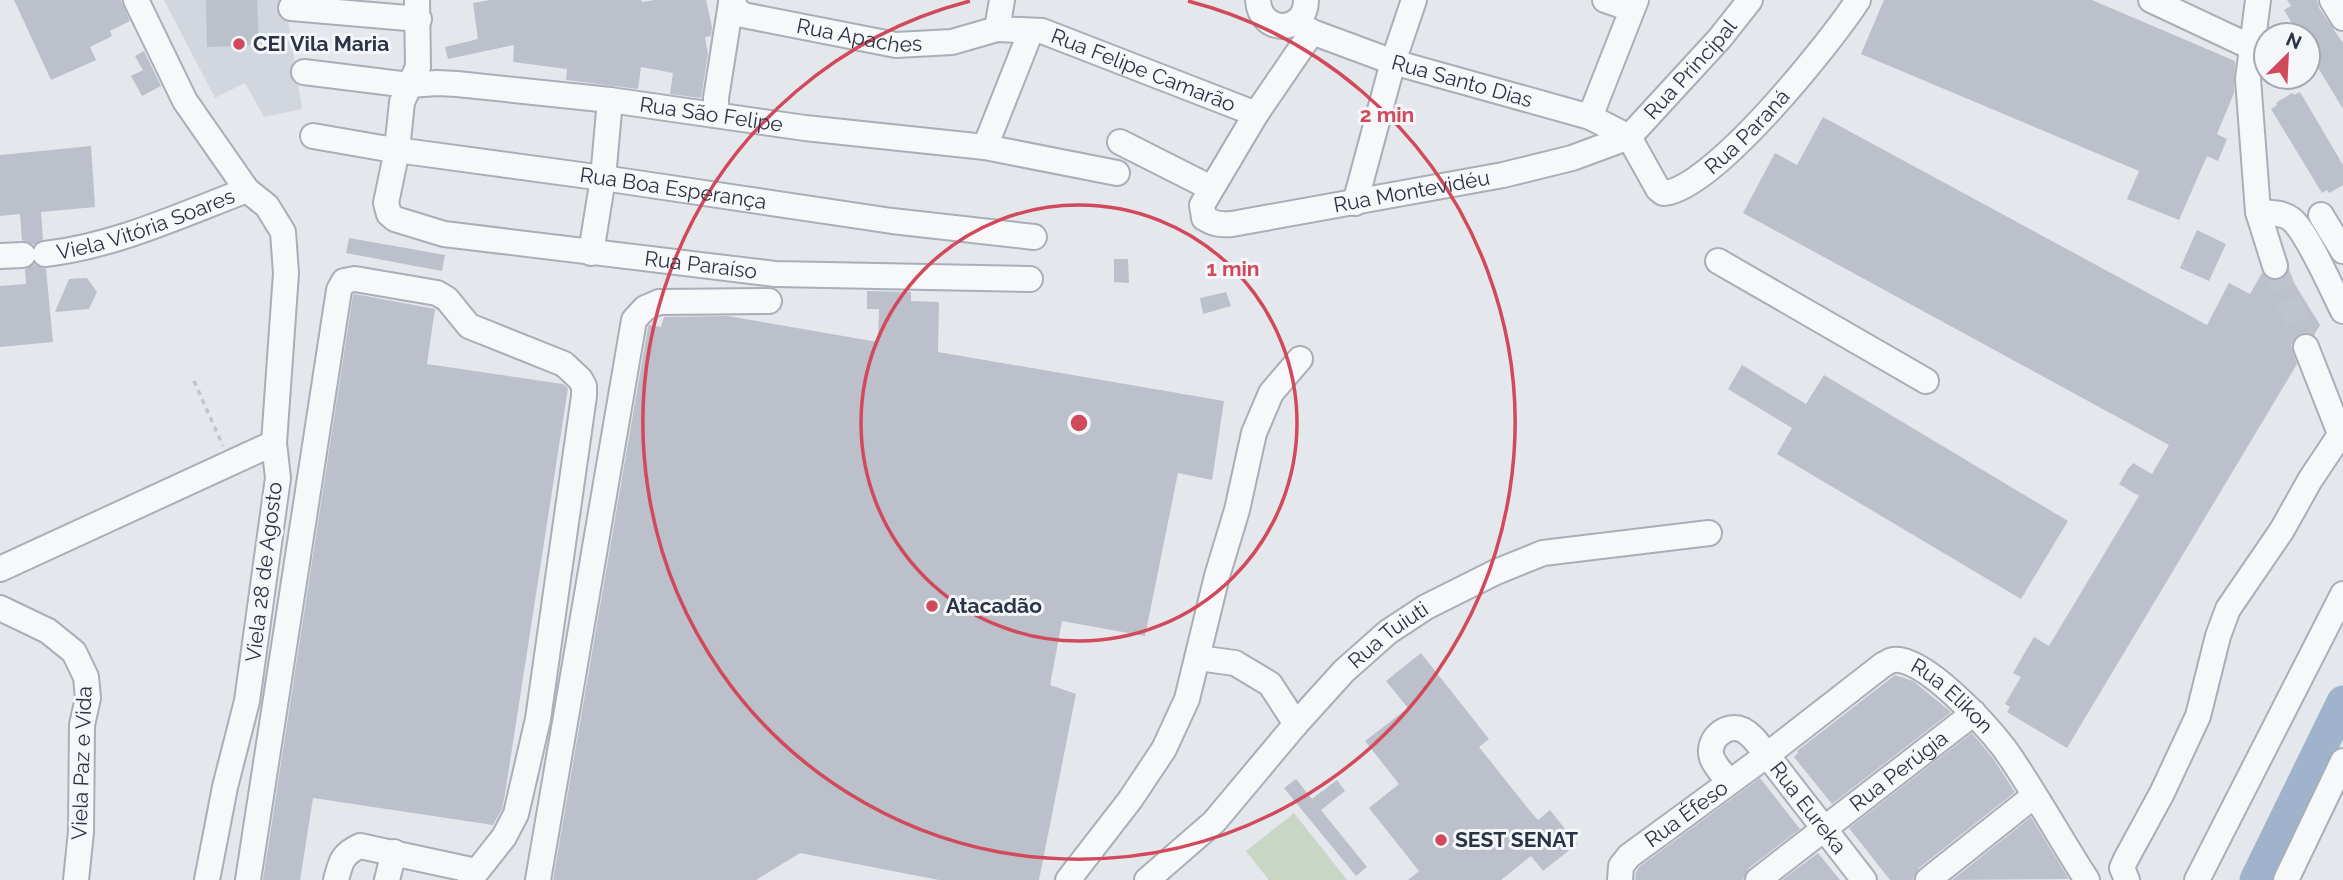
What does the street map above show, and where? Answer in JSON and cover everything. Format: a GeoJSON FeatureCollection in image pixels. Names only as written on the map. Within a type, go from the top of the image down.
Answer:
{"type":"FeatureCollection","features":[{"type":"Feature","properties":{"kind":"street","name":"Viela 28 de Agosto"},"geometry":{"type":"LineString","coordinates":[[136,0],[185,102],[247,190],[267,205],[282,232],[286,273],[274,443],[278,478],[247,701],[225,787],[207,880]]}},
{"type":"Feature","properties":{"kind":"street"},"geometry":{"type":"LineString","coordinates":[[997,29],[1002,0]]}},
{"type":"Feature","properties":{"kind":"street","name":"Rua Santo Dias"},"geometry":{"type":"LineString","coordinates":[[1258,0],[1259,9],[1268,22],[1284,26],[1304,18],[1393,62],[1591,117],[1629,136]]}},
{"type":"Feature","properties":{"kind":"street"},"geometry":{"type":"LineString","coordinates":[[1355,203],[1393,62],[1413,0]]}},
{"type":"Feature","properties":{"kind":"street"},"geometry":{"type":"LineString","coordinates":[[1591,117],[1633,5],[1605,0]]}},
{"type":"Feature","properties":{"kind":"street","name":"Rua Principal"},"geometry":{"type":"LineString","coordinates":[[1629,136],[1720,38],[1750,0]]}},
{"type":"Feature","properties":{"kind":"street","name":"Rua Paraná"},"geometry":{"type":"LineString","coordinates":[[1629,136],[1658,189],[1663,193],[1678,191],[1724,158],[1812,63],[1858,0]]}},
{"type":"Feature","properties":{"kind":"street"},"geometry":{"type":"LineString","coordinates":[[2151,0],[2251,47]]}},
{"type":"Feature","properties":{"kind":"street"},"geometry":{"type":"LineString","coordinates":[[2258,0],[2248,79],[2258,212],[2275,266]]}},
{"type":"Feature","properties":{"kind":"street"},"geometry":{"type":"LineString","coordinates":[[2332,0],[2343,18]]}},
{"type":"Feature","properties":{"kind":"street"},"geometry":{"type":"LineString","coordinates":[[716,115],[716,98],[731,1]]}},
{"type":"Feature","properties":{"kind":"street","name":"Rua Apaches"},"geometry":{"type":"LineString","coordinates":[[731,1],[743,15],[896,45],[952,42],[997,29]]}},
{"type":"Feature","properties":{"kind":"street"},"geometry":{"type":"LineString","coordinates":[[291,8],[418,9],[418,67],[402,103],[397,150]]}},
{"type":"Feature","properties":{"kind":"street"},"geometry":{"type":"LineString","coordinates":[[1121,142],[1207,197],[1256,114],[1304,18]]}},
{"type":"Feature","properties":{"kind":"street","name":"Rua Felipe Camarão"},"geometry":{"type":"LineString","coordinates":[[997,29],[1053,34],[1256,114]]}},
{"type":"Feature","properties":{"kind":"street","name":"Rua Felipe Camarão"},"geometry":{"type":"LineString","coordinates":[[985,147],[1031,31]]}},
{"type":"Feature","properties":{"kind":"street","name":"Rua São Felipe"},"geometry":{"type":"LineString","coordinates":[[304,72],[409,85],[457,84],[611,100],[805,128],[985,147],[1117,173]]}},
{"type":"Feature","properties":{"kind":"street"},"geometry":{"type":"LineString","coordinates":[[591,253],[603,178],[611,100]]}},
{"type":"Feature","properties":{"kind":"street","name":"Rua Boa Esperança"},"geometry":{"type":"LineString","coordinates":[[313,136],[892,221],[1034,237]]}},
{"type":"Feature","properties":{"kind":"street","name":"Rua Montevidéu"},"geometry":{"type":"LineString","coordinates":[[1207,197],[1204,218],[1219,225],[1355,203],[1526,169],[1572,158],[1629,136]]}},
{"type":"Feature","properties":{"kind":"street","name":"Rua Paraíso"},"geometry":{"type":"LineString","coordinates":[[397,150],[386,204],[389,214],[395,219],[444,234],[775,274],[1030,279]]}},
{"type":"Feature","properties":{"kind":"street","name":"Viela Vitória Soares"},"geometry":{"type":"LineString","coordinates":[[23,255],[66,252],[130,234],[247,190]]}},
{"type":"Feature","properties":{"kind":"street"},"geometry":{"type":"LineString","coordinates":[[2258,212],[2290,217],[2302,230],[2343,311]]}},
{"type":"Feature","properties":{"kind":"street"},"geometry":{"type":"LineString","coordinates":[[2321,215],[2343,251]]}},
{"type":"Feature","properties":{"kind":"street"},"geometry":{"type":"LineString","coordinates":[[1718,261],[1926,381]]}},
{"type":"Feature","properties":{"kind":"street"},"geometry":{"type":"LineString","coordinates":[[248,880],[339,290],[344,281],[355,279],[438,293],[447,299],[469,326],[564,364],[576,373],[584,386],[573,481],[538,719],[516,814],[504,837],[473,875],[394,852],[359,846],[348,851],[342,858],[336,880]]}},
{"type":"Feature","properties":{"kind":"street"},"geometry":{"type":"LineString","coordinates":[[538,880],[634,320],[645,309],[659,302],[769,302]]}},
{"type":"Feature","properties":{"kind":"street"},"geometry":{"type":"LineString","coordinates":[[2127,880],[2122,867],[2168,781],[2197,716],[2228,609],[2282,530],[2310,480],[2342,438],[2306,347]]}},
{"type":"Feature","properties":{"kind":"street"},"geometry":{"type":"LineString","coordinates":[[1068,880],[1130,800],[1164,749],[1187,699],[1217,576],[1237,510],[1254,432],[1271,393],[1300,359]]}},
{"type":"Feature","properties":{"kind":"street"},"geometry":{"type":"LineString","coordinates":[[0,569],[274,443]]}},
{"type":"Feature","properties":{"kind":"street","name":"Rua Tuiuti"},"geometry":{"type":"LineString","coordinates":[[1147,880],[1214,822],[1344,671],[1388,632],[1426,607],[1496,572],[1543,553],[1709,533]]}},
{"type":"Feature","properties":{"kind":"street"},"geometry":{"type":"LineString","coordinates":[[2197,880],[2343,594]]}},
{"type":"Feature","properties":{"kind":"street","name":"Viela Paz e Vida"},"geometry":{"type":"LineString","coordinates":[[0,608],[48,631],[74,652],[86,677],[88,698],[82,726],[81,832],[76,880]]}},
{"type":"Feature","properties":{"kind":"street"},"geometry":{"type":"LineString","coordinates":[[1198,658],[1235,663],[1270,684],[1296,724]]}},
{"type":"Feature","properties":{"kind":"street","name":"Rua Elikon"},"geometry":{"type":"LineString","coordinates":[[1759,746],[1884,664],[1892,660],[1905,662],[1928,673],[1974,713],[2003,748],[2084,879]]}},
{"type":"Feature","properties":{"kind":"street","name":"Rua Perúgia"},"geometry":{"type":"LineString","coordinates":[[1758,880],[1974,713]]}},
{"type":"Feature","properties":{"kind":"street"},"geometry":{"type":"LineString","coordinates":[[1728,781],[1712,758],[1711,748],[1715,738],[1723,731],[1733,728],[1744,731],[1759,746]]}},
{"type":"Feature","properties":{"kind":"street","name":"Rua Éfeso"},"geometry":{"type":"LineString","coordinates":[[1620,880],[1623,860],[1728,781],[1759,746]]}},
{"type":"Feature","properties":{"kind":"street","name":"Rua Eureka"},"geometry":{"type":"LineString","coordinates":[[1759,746],[1864,880]]}},
{"type":"Feature","properties":{"kind":"street"},"geometry":{"type":"LineString","coordinates":[[2286,880],[2343,761]]}},
{"type":"Feature","properties":{"kind":"street"},"geometry":{"type":"LineString","coordinates":[[1928,880],[2034,796]]}},
{"type":"Feature","properties":{"kind":"street"},"geometry":{"type":"LineString","coordinates":[[387,880],[394,852]]}},
{"type":"Feature","properties":{"kind":"path"},"geometry":{"type":"LineString","coordinates":[[194,381],[230,463]]}},
{"type":"Feature","properties":{"kind":"shaded area","name":"CEI Vila Maria"},"geometry":{"type":"Polygon","coordinates":[[[164,0],[285,0],[302,109],[264,117],[245,83],[215,98],[164,0]]]}},
{"type":"Feature","properties":{"kind":"green space"},"geometry":{"type":"Polygon","coordinates":[[[1294,813],[1347,880],[1269,880],[1246,851],[1294,813]]]}},
{"type":"Feature","properties":{"kind":"building"},"geometry":{"type":"Polygon","coordinates":[[[14,0],[121,0],[130,21],[110,31],[112,36],[90,47],[96,60],[51,80],[14,0]]]}},
{"type":"Feature","properties":{"kind":"building"},"geometry":{"type":"Polygon","coordinates":[[[206,0],[257,0],[259,45],[207,47],[206,0]]]}},
{"type":"Feature","properties":{"kind":"building"},"geometry":{"type":"Polygon","coordinates":[[[490,0],[706,0],[712,27],[711,36],[705,37],[708,54],[701,98],[670,94],[673,73],[641,67],[638,89],[566,80],[567,69],[513,62],[514,45],[448,59],[445,47],[478,39],[473,3],[490,0]]]}},
{"type":"Feature","properties":{"kind":"building"},"geometry":{"type":"Polygon","coordinates":[[[1884,0],[2092,0],[2235,61],[2234,93],[2217,134],[2227,139],[2218,161],[2207,156],[2179,220],[2127,199],[2139,171],[1861,54],[1884,0]]]}},
{"type":"Feature","properties":{"kind":"building"},"geometry":{"type":"Polygon","coordinates":[[[2287,0],[2317,0],[2319,8],[2343,43],[2343,109],[2322,74],[2322,21],[2291,21],[2284,10],[2291,6],[2287,0]]]}},
{"type":"Feature","properties":{"kind":"building"},"geometry":{"type":"Polygon","coordinates":[[[144,51],[161,86],[142,96],[131,76],[143,70],[135,56],[144,51]]]}},
{"type":"Feature","properties":{"kind":"building"},"geometry":{"type":"Polygon","coordinates":[[[2300,92],[2343,165],[2343,185],[2329,193],[2327,190],[2322,193],[2271,109],[2292,93],[2294,95],[2300,92]]]}},
{"type":"Feature","properties":{"kind":"building"},"geometry":{"type":"Polygon","coordinates":[[[1823,117],[2207,325],[2229,283],[2250,294],[2262,273],[2272,281],[2280,280],[2288,273],[2320,325],[2314,335],[2301,333],[2294,338],[2291,345],[2297,364],[2067,748],[2007,712],[2010,707],[2005,704],[2021,677],[2013,673],[2034,637],[2049,646],[2139,496],[2119,484],[2128,469],[2133,463],[2152,474],[2169,445],[1743,213],[1775,153],[1797,165],[1823,117]]]}},
{"type":"Feature","properties":{"kind":"building"},"geometry":{"type":"Polygon","coordinates":[[[91,146],[95,207],[41,212],[43,239],[34,245],[22,240],[20,214],[0,216],[0,155],[91,146]]]}},
{"type":"Feature","properties":{"kind":"building"},"geometry":{"type":"Polygon","coordinates":[[[2197,230],[2226,244],[2209,281],[2180,268],[2197,230]]]}},
{"type":"Feature","properties":{"kind":"building"},"geometry":{"type":"Polygon","coordinates":[[[349,238],[445,255],[442,271],[346,253],[349,238]]]}},
{"type":"Feature","properties":{"kind":"building"},"geometry":{"type":"Polygon","coordinates":[[[1114,259],[1128,259],[1129,283],[1114,282],[1114,259]]]}},
{"type":"Feature","properties":{"kind":"building"},"geometry":{"type":"Polygon","coordinates":[[[34,264],[46,269],[53,342],[0,347],[0,286],[26,284],[25,270],[34,264]]]}},
{"type":"Feature","properties":{"kind":"building"},"geometry":{"type":"Polygon","coordinates":[[[87,278],[97,292],[89,309],[55,312],[69,279],[87,278]]]}},
{"type":"Feature","properties":{"kind":"building"},"geometry":{"type":"Polygon","coordinates":[[[867,291],[911,292],[911,301],[939,302],[938,352],[1224,401],[1212,480],[1178,473],[1145,636],[1062,621],[1050,685],[1076,694],[1039,880],[939,880],[800,853],[756,880],[553,880],[649,325],[661,327],[664,317],[727,316],[878,342],[879,309],[867,309],[867,291]]]}},
{"type":"Feature","properties":{"kind":"building"},"geometry":{"type":"Polygon","coordinates":[[[1226,292],[1231,306],[1203,314],[1200,298],[1226,292]]]}},
{"type":"Feature","properties":{"kind":"building"},"geometry":{"type":"Polygon","coordinates":[[[353,295],[435,309],[427,364],[563,384],[568,388],[505,794],[502,809],[493,825],[313,798],[300,880],[263,880],[353,295]]]}},
{"type":"Feature","properties":{"kind":"building"},"geometry":{"type":"Polygon","coordinates":[[[1742,365],[1806,404],[1824,375],[2068,521],[2021,599],[1777,454],[1792,428],[1728,389],[1742,365]]]}},
{"type":"Feature","properties":{"kind":"building"},"geometry":{"type":"Polygon","coordinates":[[[1421,653],[1489,739],[1479,747],[1530,811],[1538,820],[1550,810],[1577,844],[1543,871],[1531,856],[1501,880],[1408,880],[1419,871],[1369,808],[1399,784],[1365,741],[1408,708],[1386,681],[1421,653]]]}},
{"type":"Feature","properties":{"kind":"building"},"geometry":{"type":"Polygon","coordinates":[[[1895,675],[1913,681],[1951,712],[1832,804],[1794,757],[1797,751],[1895,675]]]}},
{"type":"Feature","properties":{"kind":"building"},"geometry":{"type":"Polygon","coordinates":[[[1972,733],[2015,792],[1919,868],[1913,880],[1890,880],[1849,828],[1972,733]]]}},
{"type":"Feature","properties":{"kind":"building"},"geometry":{"type":"Polygon","coordinates":[[[1760,778],[1800,829],[1749,868],[1743,880],[1635,880],[1639,867],[1760,778]]]}},
{"type":"Feature","properties":{"kind":"building"},"geometry":{"type":"Polygon","coordinates":[[[1296,779],[1312,799],[1337,780],[1345,791],[1321,810],[1367,867],[1356,876],[1284,788],[1296,779]]]}},
{"type":"Feature","properties":{"kind":"building"},"geometry":{"type":"Polygon","coordinates":[[[2031,817],[2069,879],[1952,880],[2031,817]]]}},
{"type":"Feature","properties":{"kind":"building"},"geometry":{"type":"Polygon","coordinates":[[[1818,853],[1840,880],[1782,880],[1818,853]]]}},
{"type":"Feature","properties":{"kind":"waterway"},"geometry":{"type":"LineString","coordinates":[[2256,880],[2343,702]]}},
{"type":"Feature","properties":{"kind":"tunnel"},"geometry":{"type":"LineString","coordinates":[[2275,266],[2306,347]]}},
{"type":"Feature","properties":{"kind":"place","name":"CEI Vila Maria"},"geometry":{"type":"Point","coordinates":[239,44]}},
{"type":"Feature","properties":{"kind":"place","name":"Atacadão"},"geometry":{"type":"Point","coordinates":[932,606]}},
{"type":"Feature","properties":{"kind":"place","name":"SEST SENAT"},"geometry":{"type":"Point","coordinates":[1441,840]}}]}
